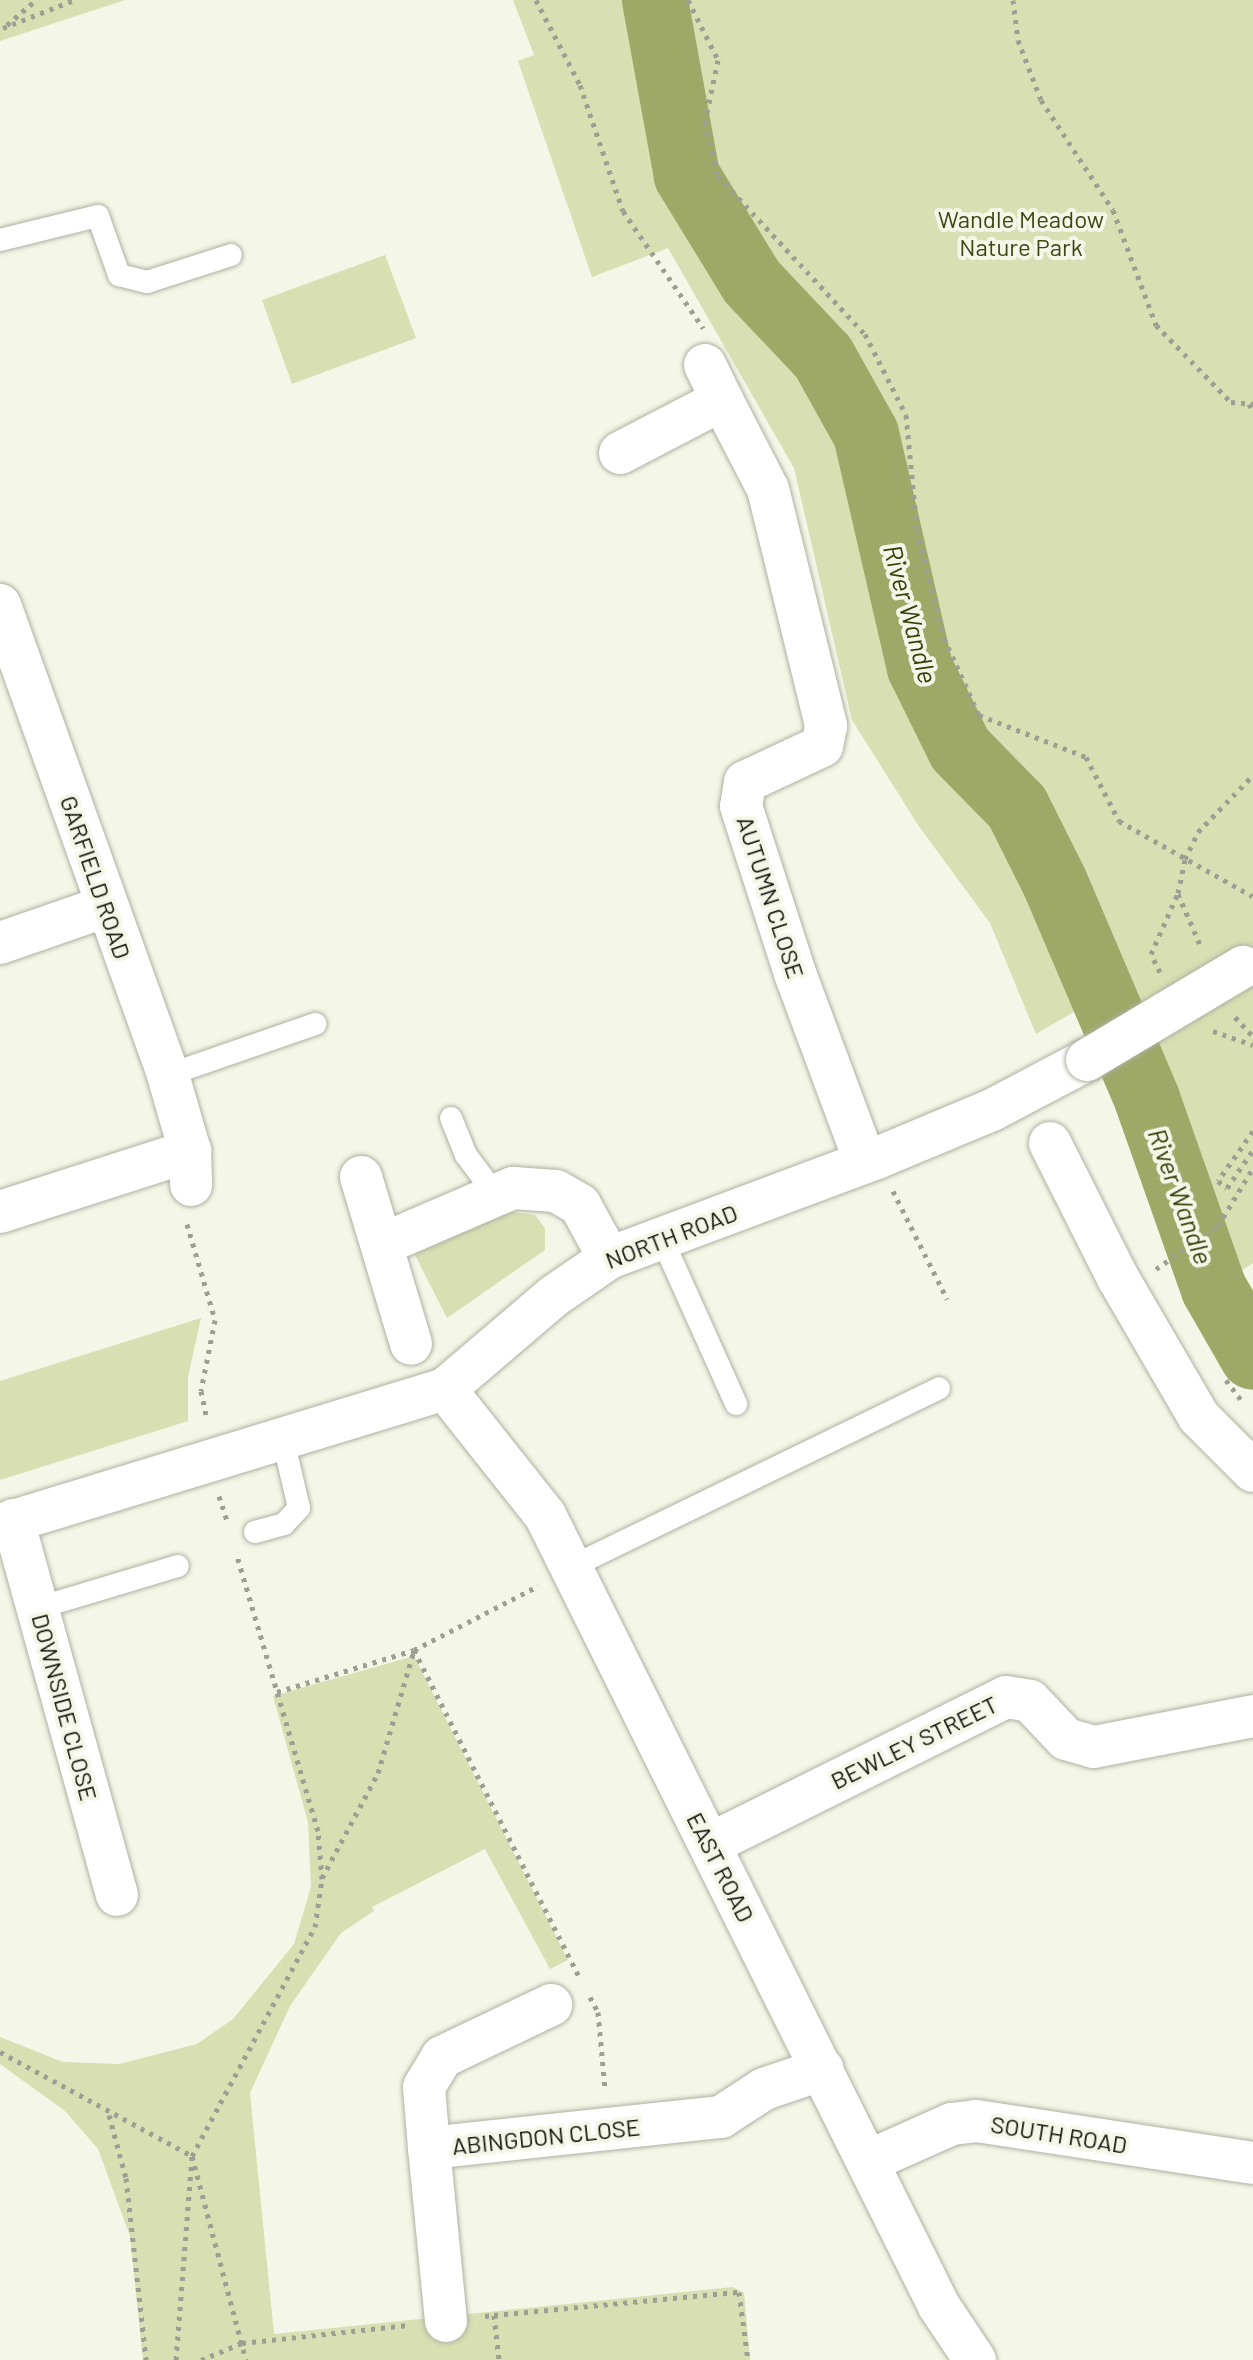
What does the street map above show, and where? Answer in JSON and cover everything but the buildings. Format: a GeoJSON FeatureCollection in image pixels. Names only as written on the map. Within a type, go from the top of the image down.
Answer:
{"type":"FeatureCollection","features":[{"type":"Feature","properties":{"kind":"street"},"geometry":{"type":"LineString","coordinates":[[620,453],[714,383]]}},
{"type":"Feature","properties":{"kind":"street","name":"AUTUMN CLOSE"},"geometry":{"type":"LineString","coordinates":[[714,383],[768,489],[826,726],[822,746],[745,782],[741,806],[796,976],[876,1171]]}},
{"type":"Feature","properties":{"kind":"street","name":"GARFIELD ROAD"},"geometry":{"type":"LineString","coordinates":[[0,605],[104,907],[168,1075],[189,1183]]}},
{"type":"Feature","properties":{"kind":"street"},"geometry":{"type":"LineString","coordinates":[[0,943],[104,907]]}},
{"type":"Feature","properties":{"kind":"street","name":"NORTH ROAD"},"geometry":{"type":"LineString","coordinates":[[6,1522],[445,1389],[543,1305],[609,1258],[876,1171],[1087,1060],[1248,964]]}},
{"type":"Feature","properties":{"kind":"street"},"geometry":{"type":"LineString","coordinates":[[1050,1143],[1118,1278],[1199,1417],[1253,1471]]}},
{"type":"Feature","properties":{"kind":"street"},"geometry":{"type":"LineString","coordinates":[[361,1177],[411,1344]]}},
{"type":"Feature","properties":{"kind":"street"},"geometry":{"type":"LineString","coordinates":[[0,1212],[189,1183]]}},
{"type":"Feature","properties":{"kind":"street"},"geometry":{"type":"LineString","coordinates":[[383,1244],[513,1188],[568,1197],[589,1213],[609,1258]]}},
{"type":"Feature","properties":{"kind":"street","name":"EAST ROAD"},"geometry":{"type":"LineString","coordinates":[[445,1389],[545,1515],[559,1574],[710,1844],[871,2160],[939,2306],[975,2360]]}},
{"type":"Feature","properties":{"kind":"street","name":"DOWNSIDE CLOSE"},"geometry":{"type":"LineString","coordinates":[[6,1522],[38,1608],[117,1895]]}},
{"type":"Feature","properties":{"kind":"street","name":"BEWLEY STREET"},"geometry":{"type":"LineString","coordinates":[[710,1844],[1006,1697],[1030,1701],[1066,1739],[1094,1747],[1253,1716]]}},
{"type":"Feature","properties":{"kind":"street"},"geometry":{"type":"LineString","coordinates":[[429,2148],[424,2087],[442,2057],[551,2005]]}},
{"type":"Feature","properties":{"kind":"street","name":"ABINGDON CLOSE"},"geometry":{"type":"LineString","coordinates":[[446,2321],[429,2148],[721,2117],[764,2089],[823,2069]]}},
{"type":"Feature","properties":{"kind":"street","name":"SOUTH ROAD"},"geometry":{"type":"LineString","coordinates":[[871,2160],[952,2124],[976,2121],[1253,2163]]}},
{"type":"Feature","properties":{"kind":"lane"},"geometry":{"type":"LineString","coordinates":[[0,240],[98,216],[119,275],[147,282],[231,255]]}},
{"type":"Feature","properties":{"kind":"lane"},"geometry":{"type":"LineString","coordinates":[[168,1075],[315,1024]]}},
{"type":"Feature","properties":{"kind":"lane"},"geometry":{"type":"LineString","coordinates":[[451,1118],[466,1155],[495,1194]]}},
{"type":"Feature","properties":{"kind":"lane"},"geometry":{"type":"LineString","coordinates":[[662,1239],[736,1404]]}},
{"type":"Feature","properties":{"kind":"lane"},"geometry":{"type":"LineString","coordinates":[[559,1574],[939,1388]]}},
{"type":"Feature","properties":{"kind":"lane"},"geometry":{"type":"LineString","coordinates":[[255,1532],[284,1524],[299,1508],[283,1440]]}},
{"type":"Feature","properties":{"kind":"lane"},"geometry":{"type":"LineString","coordinates":[[38,1608],[178,1566]]}},
{"type":"Feature","properties":{"kind":"path"},"geometry":{"type":"LineString","coordinates":[[2,29],[36,0]]}},
{"type":"Feature","properties":{"kind":"path"},"geometry":{"type":"LineString","coordinates":[[2,29],[74,0]]}},
{"type":"Feature","properties":{"kind":"path"},"geometry":{"type":"LineString","coordinates":[[536,0],[580,85],[623,211],[706,332],[714,383]]}},
{"type":"Feature","properties":{"kind":"path"},"geometry":{"type":"LineString","coordinates":[[688,0],[718,60],[705,122],[718,176],[865,334],[906,415],[917,530],[944,638],[979,715],[1086,757],[1119,821],[1253,897]]}},
{"type":"Feature","properties":{"kind":"path"},"geometry":{"type":"LineString","coordinates":[[1013,0],[1018,40],[1041,100],[1113,210],[1156,325],[1231,402],[1251,404],[1253,411]]}},
{"type":"Feature","properties":{"kind":"path"},"geometry":{"type":"LineString","coordinates":[[1164,981],[1151,954],[1178,893],[1185,859],[1198,832],[1245,789],[1253,775]]}},
{"type":"Feature","properties":{"kind":"path"},"geometry":{"type":"LineString","coordinates":[[1245,789],[1253,787]]}},
{"type":"Feature","properties":{"kind":"path"},"geometry":{"type":"LineString","coordinates":[[1208,1030],[1253,1045]]}},
{"type":"Feature","properties":{"kind":"path"},"geometry":{"type":"LineString","coordinates":[[1253,1131],[1218,1181],[1227,1188],[1253,1150]]}},
{"type":"Feature","properties":{"kind":"path"},"geometry":{"type":"LineString","coordinates":[[1144,1275],[1218,1226],[1253,1168]]}},
{"type":"Feature","properties":{"kind":"path"},"geometry":{"type":"LineString","coordinates":[[876,1171],[947,1299]]}},
{"type":"Feature","properties":{"kind":"path"},"geometry":{"type":"LineString","coordinates":[[189,1183],[215,1320],[201,1391],[209,1432]]}},
{"type":"Feature","properties":{"kind":"path"},"geometry":{"type":"LineString","coordinates":[[216,1483],[229,1528]]}},
{"type":"Feature","properties":{"kind":"path"},"geometry":{"type":"LineString","coordinates":[[176,2360],[192,2156],[315,1927],[322,1879],[318,1831],[233,1543]]}},
{"type":"Feature","properties":{"kind":"path"},"geometry":{"type":"LineString","coordinates":[[277,1692],[414,1650],[559,1574]]}},
{"type":"Feature","properties":{"kind":"path"},"geometry":{"type":"LineString","coordinates":[[322,1879],[378,1773],[414,1650]]}},
{"type":"Feature","properties":{"kind":"path"},"geometry":{"type":"LineString","coordinates":[[414,1650],[598,2012],[606,2095]]}},
{"type":"Feature","properties":{"kind":"path"},"geometry":{"type":"LineString","coordinates":[[0,2052],[109,2114],[192,2156],[246,2360]]}},
{"type":"Feature","properties":{"kind":"path"},"geometry":{"type":"LineString","coordinates":[[109,2114],[126,2178],[146,2360]]}},
{"type":"Feature","properties":{"kind":"path"},"geometry":{"type":"LineString","coordinates":[[201,2360],[242,2343],[739,2292],[748,2360]]}},
{"type":"Feature","properties":{"kind":"path"},"geometry":{"type":"LineString","coordinates":[[494,2315],[499,2360]]}},
{"type":"Feature","properties":{"kind":"green space"},"geometry":{"type":"Polygon","coordinates":[[[0,0],[125,0],[0,41],[0,0]]]}},
{"type":"Feature","properties":{"kind":"green space","name":"Wandle Meadow Nature Park"},"geometry":{"type":"Polygon","coordinates":[[[513,0],[1253,0],[1253,1263],[1214,1289],[1103,995],[1036,1034],[990,923],[918,825],[852,720],[794,468],[668,248],[592,277],[518,61],[534,55],[513,0]]]}},
{"type":"Feature","properties":{"kind":"green space"},"geometry":{"type":"Polygon","coordinates":[[[385,255],[416,338],[292,384],[262,300],[385,255]]]}},
{"type":"Feature","properties":{"kind":"green space"},"geometry":{"type":"Polygon","coordinates":[[[490,1209],[535,1215],[545,1228],[545,1250],[447,1318],[412,1249],[490,1209]]]}},
{"type":"Feature","properties":{"kind":"green space"},"geometry":{"type":"Polygon","coordinates":[[[201,1318],[188,1377],[188,1421],[0,1480],[0,1381],[201,1318]]]}},
{"type":"Feature","properties":{"kind":"green space"},"geometry":{"type":"Polygon","coordinates":[[[414,1656],[568,1960],[550,1969],[485,1849],[372,1907],[374,1911],[341,1933],[290,2006],[250,2093],[274,2334],[733,2287],[744,2293],[750,2360],[143,2360],[130,2236],[98,2149],[65,2111],[0,2064],[0,2037],[63,2062],[119,2064],[197,2044],[233,2019],[294,1944],[311,1887],[308,1822],[273,1696],[414,1656]]]}},
{"type":"Feature","properties":{"kind":"waterway","name":"River Wandle"},"geometry":{"type":"LineString","coordinates":[[655,0],[687,176],[752,282],[823,357],[866,434],[920,668],[960,749],[1017,807],[1055,883],[1147,1099],[1214,1289],[1253,1357]]}}]}
